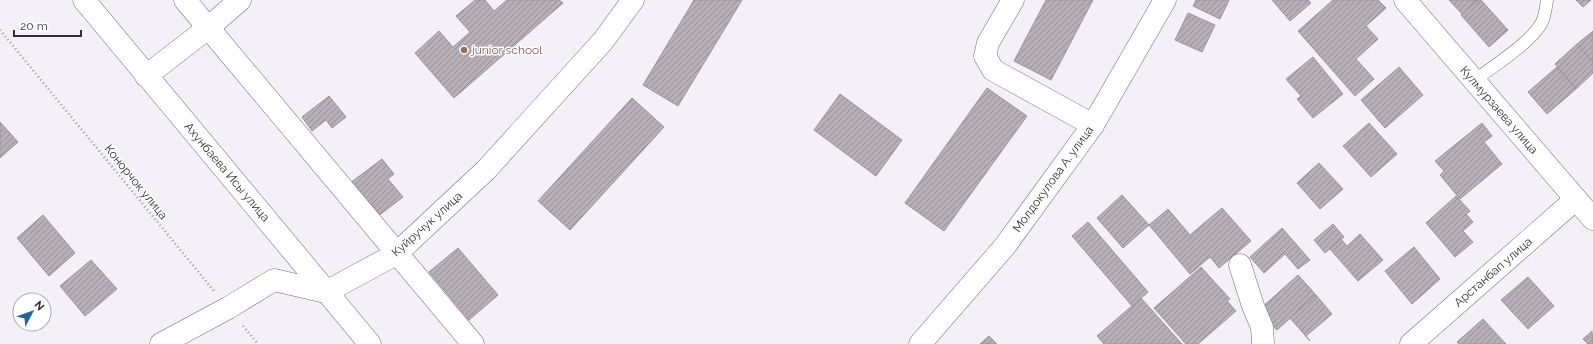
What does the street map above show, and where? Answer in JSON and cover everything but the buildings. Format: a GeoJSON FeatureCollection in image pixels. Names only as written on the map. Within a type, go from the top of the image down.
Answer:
{"type":"FeatureCollection","features":[{"type":"Feature","properties":{"kind":"street","name":"Ахунбаева Исы улица"},"geometry":{"type":"LineString","coordinates":[[84,0],[370,344]]}},
{"type":"Feature","properties":{"kind":"street"},"geometry":{"type":"LineString","coordinates":[[185,0],[396,254],[473,344]]}},
{"type":"Feature","properties":{"kind":"street"},"geometry":{"type":"LineString","coordinates":[[146,76],[208,28],[240,0]]}},
{"type":"Feature","properties":{"kind":"street","name":"Куйручук улица"},"geometry":{"type":"LineString","coordinates":[[326,292],[396,254],[486,170],[603,41],[633,0]]}},
{"type":"Feature","properties":{"kind":"street"},"geometry":{"type":"LineString","coordinates":[[1013,0],[988,43],[985,56],[993,70],[1093,125]]}},
{"type":"Feature","properties":{"kind":"street","name":"Молдокулова А. улица"},"geometry":{"type":"LineString","coordinates":[[920,344],[1005,246],[1093,125],[1165,0]]}},
{"type":"Feature","properties":{"kind":"street","name":"Кулмурзаева улица"},"geometry":{"type":"LineString","coordinates":[[1405,0],[1593,219]]}},
{"type":"Feature","properties":{"kind":"street","name":"Арстанбап улица"},"geometry":{"type":"LineString","coordinates":[[1411,344],[1576,199]]}},
{"type":"Feature","properties":{"kind":"street"},"geometry":{"type":"LineString","coordinates":[[1240,265],[1253,306],[1262,327],[1263,344]]}},
{"type":"Feature","properties":{"kind":"street"},"geometry":{"type":"LineString","coordinates":[[161,344],[228,308],[274,280],[326,292]]}},
{"type":"Feature","properties":{"kind":"lane"},"geometry":{"type":"LineString","coordinates":[[1474,81],[1527,40],[1541,24],[1546,9],[1547,0]]}},
{"type":"Feature","properties":{"kind":"path","name":"Конорчок улица"},"geometry":{"type":"LineString","coordinates":[[0,30],[258,344]]}},
{"type":"Feature","properties":{"kind":"place","name":"junior school"},"geometry":{"type":"Point","coordinates":[464,50]}}]}
